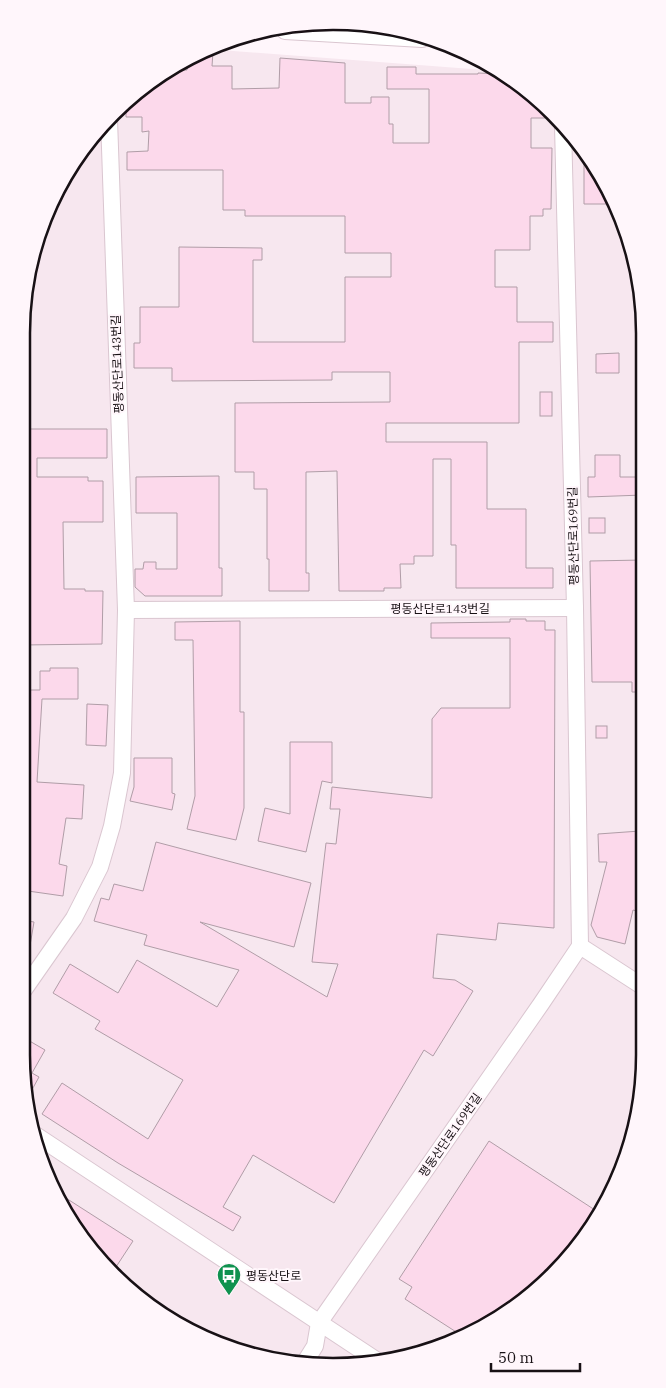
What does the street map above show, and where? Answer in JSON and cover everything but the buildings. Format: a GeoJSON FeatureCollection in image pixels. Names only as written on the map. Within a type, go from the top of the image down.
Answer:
{"type":"FeatureCollection","features":[{"type":"Feature","properties":{"kind":"street"},"geometry":{"type":"LineString","coordinates":[[303,32],[400,38]]}},
{"type":"Feature","properties":{"kind":"street","name":"평동산단로143번길"},"geometry":{"type":"LineString","coordinates":[[30,981],[74,918],[100,868],[112,826],[122,773],[126,610],[109,129]]}},
{"type":"Feature","properties":{"kind":"street","name":"평동산단로169번길"},"geometry":{"type":"LineString","coordinates":[[319,1323],[580,946],[575,608],[563,136]]}},
{"type":"Feature","properties":{"kind":"street","name":"평동산단로143번길"},"geometry":{"type":"LineString","coordinates":[[126,610],[575,608]]}},
{"type":"Feature","properties":{"kind":"street"},"geometry":{"type":"LineString","coordinates":[[580,946],[636,983]]}},
{"type":"Feature","properties":{"kind":"street"},"geometry":{"type":"LineString","coordinates":[[42,1139],[369,1355]]}},
{"type":"Feature","properties":{"kind":"street"},"geometry":{"type":"LineString","coordinates":[[308,1357],[315,1346],[319,1323]]}},
{"type":"Feature","properties":{"kind":"shaded area"},"geometry":{"type":"Polygon","coordinates":[[[224,50],[482,70],[501,81],[533,105],[561,133],[585,165],[613,217],[626,255],[633,293],[636,333],[636,1055],[633,1095],[626,1133],[613,1171],[595,1207],[561,1255],[533,1283],[501,1307],[467,1327],[411,1348],[373,1355],[333,1358],[313,1357],[255,1348],[199,1327],[165,1307],[133,1283],[105,1255],[81,1223],[61,1189],[40,1133],[33,1095],[30,1055],[30,333],[36,274],[46,236],[61,199],[81,165],[105,133],[133,105],[165,81],[199,61],[224,50]]]}},
{"type":"Feature","properties":{"kind":"place","name":"평동산단로"},"geometry":{"type":"Point","coordinates":[229,1296]}}]}
